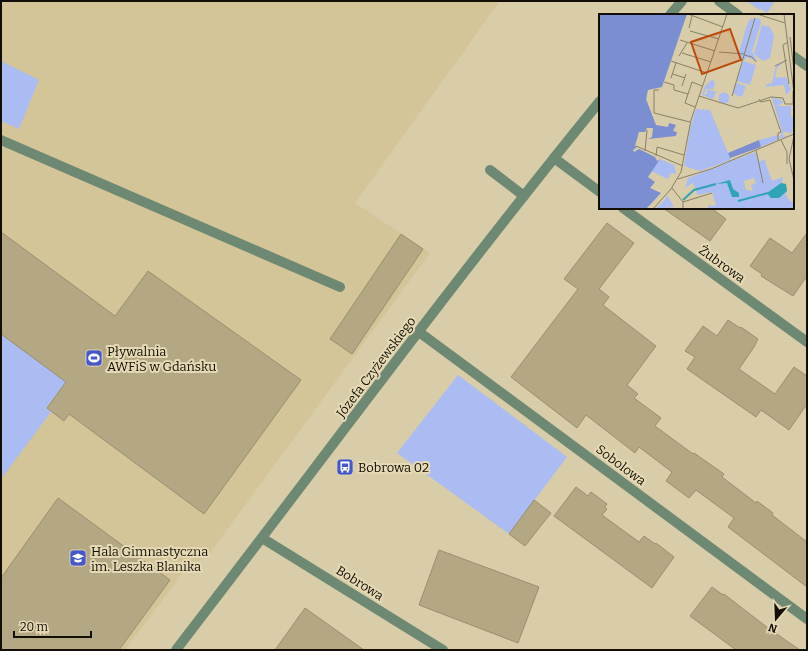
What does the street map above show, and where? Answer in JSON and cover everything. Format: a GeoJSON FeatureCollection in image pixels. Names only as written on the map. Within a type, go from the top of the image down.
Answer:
{"type":"FeatureCollection","features":[{"type":"Feature","properties":{"kind":"street"},"geometry":{"type":"LineString","coordinates":[[671,14],[682,1]]}},
{"type":"Feature","properties":{"kind":"street"},"geometry":{"type":"LineString","coordinates":[[719,1],[737,14]]}},
{"type":"Feature","properties":{"kind":"street"},"geometry":{"type":"LineString","coordinates":[[794,57],[807,66]]}},
{"type":"Feature","properties":{"kind":"street","name":"Józefa Czyżewskiego"},"geometry":{"type":"LineString","coordinates":[[176,650],[524,196],[599,102]]}},
{"type":"Feature","properties":{"kind":"street"},"geometry":{"type":"LineString","coordinates":[[1,140],[340,287]]}},
{"type":"Feature","properties":{"kind":"street"},"geometry":{"type":"LineString","coordinates":[[554,158],[599,191]]}},
{"type":"Feature","properties":{"kind":"street"},"geometry":{"type":"LineString","coordinates":[[490,170],[524,196]]}},
{"type":"Feature","properties":{"kind":"street","name":"Żubrowa"},"geometry":{"type":"LineString","coordinates":[[624,209],[807,342]]}},
{"type":"Feature","properties":{"kind":"street","name":"Sobolowa"},"geometry":{"type":"LineString","coordinates":[[419,332],[807,619]]}},
{"type":"Feature","properties":{"kind":"street","name":"Bobrowa"},"geometry":{"type":"LineString","coordinates":[[262,538],[443,650]]}},
{"type":"Feature","properties":{"kind":"shaded area"},"geometry":{"type":"Polygon","coordinates":[[[1,1],[500,1],[355,203],[430,253],[210,553],[182,574],[125,650],[1,650],[1,1]]]}},
{"type":"Feature","properties":{"kind":"shaded area"},"geometry":{"type":"Polygon","coordinates":[[[747,1],[775,1],[767,13],[761,9],[759,10],[747,1]]]}},
{"type":"Feature","properties":{"kind":"shaded area"},"geometry":{"type":"Polygon","coordinates":[[[1,61],[39,80],[19,129],[1,121],[1,61]]]}},
{"type":"Feature","properties":{"kind":"shaded area"},"geometry":{"type":"Polygon","coordinates":[[[1,334],[66,382],[46,408],[51,412],[1,479],[1,334]]]}},
{"type":"Feature","properties":{"kind":"shaded area"},"geometry":{"type":"Polygon","coordinates":[[[458,375],[567,457],[509,534],[397,453],[458,375]]]}},
{"type":"Feature","properties":{"kind":"building"},"geometry":{"type":"Polygon","coordinates":[[[664,209],[712,209],[726,219],[710,241],[664,209]]]}},
{"type":"Feature","properties":{"kind":"building"},"geometry":{"type":"Polygon","coordinates":[[[607,223],[634,243],[599,289],[609,297],[603,305],[656,346],[627,385],[638,394],[634,398],[661,418],[655,426],[693,454],[694,453],[724,474],[722,477],[756,503],[757,501],[773,513],[772,515],[807,542],[807,587],[728,527],[734,518],[696,490],[689,498],[666,481],[672,472],[639,447],[635,453],[586,415],[577,428],[511,377],[578,289],[564,279],[607,223]]]}},
{"type":"Feature","properties":{"kind":"building"},"geometry":{"type":"Polygon","coordinates":[[[1,232],[115,316],[148,271],[301,380],[204,514],[69,414],[64,421],[47,408],[66,382],[1,334],[1,232]]]}},
{"type":"Feature","properties":{"kind":"building"},"geometry":{"type":"Polygon","coordinates":[[[807,233],[807,276],[793,296],[761,276],[762,274],[750,266],[770,238],[792,253],[807,233]]]}},
{"type":"Feature","properties":{"kind":"building"},"geometry":{"type":"Polygon","coordinates":[[[401,234],[423,249],[352,354],[330,339],[401,234]]]}},
{"type":"Feature","properties":{"kind":"building"},"geometry":{"type":"Polygon","coordinates":[[[728,320],[758,339],[739,369],[775,394],[794,367],[807,376],[807,404],[789,430],[761,410],[756,417],[687,369],[695,357],[685,351],[703,326],[717,336],[728,320]]]}},
{"type":"Feature","properties":{"kind":"building"},"geometry":{"type":"Polygon","coordinates":[[[576,487],[588,496],[591,492],[607,504],[605,507],[607,509],[602,515],[639,542],[644,536],[674,557],[652,588],[554,516],[576,487]]]}},
{"type":"Feature","properties":{"kind":"building","name":"Hala Gimnastyczna im. Leszka Blanika"},"geometry":{"type":"Polygon","coordinates":[[[58,498],[170,580],[119,650],[1,650],[1,578],[58,498]]]}},
{"type":"Feature","properties":{"kind":"building"},"geometry":{"type":"Polygon","coordinates":[[[534,500],[551,513],[525,546],[509,534],[534,500]]]}},
{"type":"Feature","properties":{"kind":"building"},"geometry":{"type":"Polygon","coordinates":[[[439,550],[539,587],[518,643],[419,605],[439,550]]]}},
{"type":"Feature","properties":{"kind":"building"},"geometry":{"type":"Polygon","coordinates":[[[712,587],[723,595],[724,594],[768,628],[800,650],[736,650],[690,616],[712,587]]]}},
{"type":"Feature","properties":{"kind":"building"},"geometry":{"type":"Polygon","coordinates":[[[305,608],[364,650],[275,650],[305,608]]]}},
{"type":"Feature","properties":{"kind":"place","name":"Pływalnia AWFiS w Gdańsku"},"geometry":{"type":"Point","coordinates":[94,358]}},
{"type":"Feature","properties":{"kind":"place","name":"Bobrowa 02"},"geometry":{"type":"Point","coordinates":[345,467]}},
{"type":"Feature","properties":{"kind":"place","name":"Hala Gimnastyczna im. Leszka Blanika"},"geometry":{"type":"Point","coordinates":[78,558]}}]}
